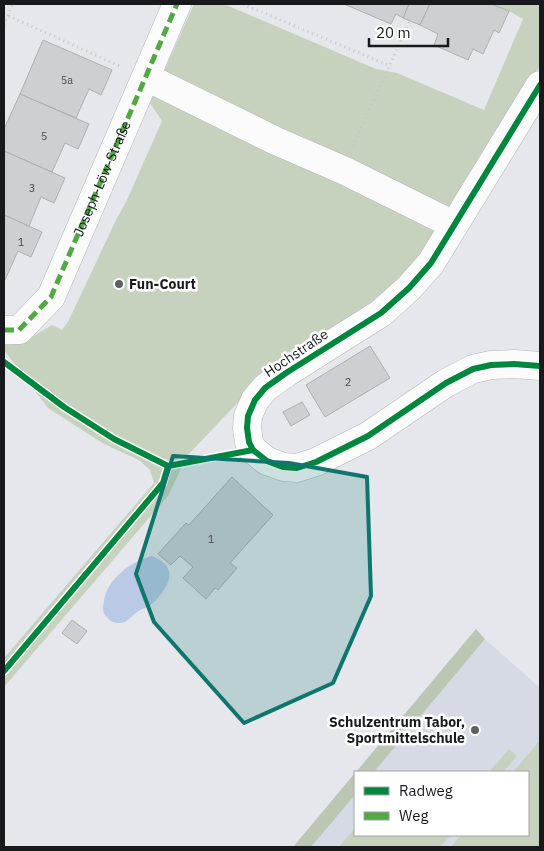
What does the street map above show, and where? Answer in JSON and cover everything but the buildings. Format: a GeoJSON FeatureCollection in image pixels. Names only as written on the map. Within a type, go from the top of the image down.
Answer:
{"type":"FeatureCollection","features":[{"type":"Feature","properties":{"kind":"street","name":"Joseph-Löw-Straße"},"geometry":{"type":"LineString","coordinates":[[4,330],[19,330],[50,297],[177,4]]}},
{"type":"Feature","properties":{"kind":"street"},"geometry":{"type":"LineString","coordinates":[[146,77],[454,225]]}},
{"type":"Feature","properties":{"kind":"street","name":"Hochstraße"},"geometry":{"type":"LineString","coordinates":[[540,85],[431,263],[409,288],[381,313],[265,388],[248,416],[249,442],[253,450],[267,461],[283,467],[297,468],[316,462],[368,436],[446,383],[473,369],[491,365],[540,366]]}},
{"type":"Feature","properties":{"kind":"path"},"geometry":{"type":"LineString","coordinates":[[4,25],[6,15],[13,4]]}},
{"type":"Feature","properties":{"kind":"path"},"geometry":{"type":"LineString","coordinates":[[243,4],[390,66]]}},
{"type":"Feature","properties":{"kind":"path"},"geometry":{"type":"LineString","coordinates":[[6,15],[146,77]]}},
{"type":"Feature","properties":{"kind":"path"},"geometry":{"type":"LineString","coordinates":[[343,170],[410,21]]}},
{"type":"Feature","properties":{"kind":"highlighted area"},"geometry":{"type":"Polygon","coordinates":[[[173,456],[289,463],[367,477],[371,596],[333,683],[244,723],[154,622],[136,574],[173,456]]]}},
{"type":"Feature","properties":{"kind":"shaded area","name":"Schulzentrum Tabor, Sportmittelschule"},"geometry":{"type":"Polygon","coordinates":[[[485,639],[540,688],[540,847],[311,847],[354,796],[354,836],[529,836],[529,771],[375,771],[485,639]]]}},
{"type":"Feature","properties":{"kind":"green space"},"geometry":{"type":"Polygon","coordinates":[[[194,4],[224,4],[376,69],[397,73],[484,110],[523,19],[491,4],[540,4],[540,66],[435,236],[415,265],[374,303],[246,394],[187,456],[168,496],[4,687],[4,658],[154,483],[150,470],[139,460],[104,444],[48,408],[4,350],[4,345],[20,344],[52,325],[62,330],[68,322],[126,202],[162,121],[150,103],[194,4]]]}},
{"type":"Feature","properties":{"kind":"green space"},"geometry":{"type":"Polygon","coordinates":[[[476,629],[485,639],[375,771],[357,771],[476,629]]]}},
{"type":"Feature","properties":{"kind":"green space"},"geometry":{"type":"Polygon","coordinates":[[[540,740],[540,847],[451,847],[460,836],[529,836],[529,771],[514,771],[540,740]]]}},
{"type":"Feature","properties":{"kind":"green space"},"geometry":{"type":"Polygon","coordinates":[[[509,749],[517,756],[504,771],[490,771],[509,749]]]}},
{"type":"Feature","properties":{"kind":"green space"},"geometry":{"type":"Polygon","coordinates":[[[354,774],[354,796],[311,847],[293,847],[354,774]]]}},
{"type":"Feature","properties":{"kind":"green space"},"geometry":{"type":"Polygon","coordinates":[[[354,829],[354,836],[450,836],[440,847],[339,847],[354,829]]]}},
{"type":"Feature","properties":{"kind":"water"},"geometry":{"type":"Polygon","coordinates":[[[152,556],[167,566],[170,575],[167,585],[154,602],[126,621],[118,623],[111,621],[103,612],[106,593],[110,585],[128,567],[144,558],[152,556]]]}},
{"type":"Feature","properties":{"kind":"marked path"},"geometry":{"type":"LineString","coordinates":[[4,330],[19,330],[51,297],[177,4]]}},
{"type":"Feature","properties":{"kind":"cycle path"},"geometry":{"type":"LineString","coordinates":[[540,85],[431,263],[409,288],[381,313],[265,388],[255,400],[248,416],[249,442],[253,450],[267,461],[283,467],[297,468],[316,462],[368,436],[446,383],[473,369],[491,365],[540,366]]}},
{"type":"Feature","properties":{"kind":"cycle path"},"geometry":{"type":"LineString","coordinates":[[4,362],[64,407],[114,439],[168,466],[163,483],[4,671]]}},
{"type":"Feature","properties":{"kind":"cycle path"},"geometry":{"type":"LineString","coordinates":[[168,466],[253,450]]}},
{"type":"Feature","properties":{"kind":"place","name":"Fun-Court"},"geometry":{"type":"Point","coordinates":[119,284]}},
{"type":"Feature","properties":{"kind":"place","name":"Schulzentrum Tabor, Sportmittelschule"},"geometry":{"type":"Point","coordinates":[475,730]}}]}
